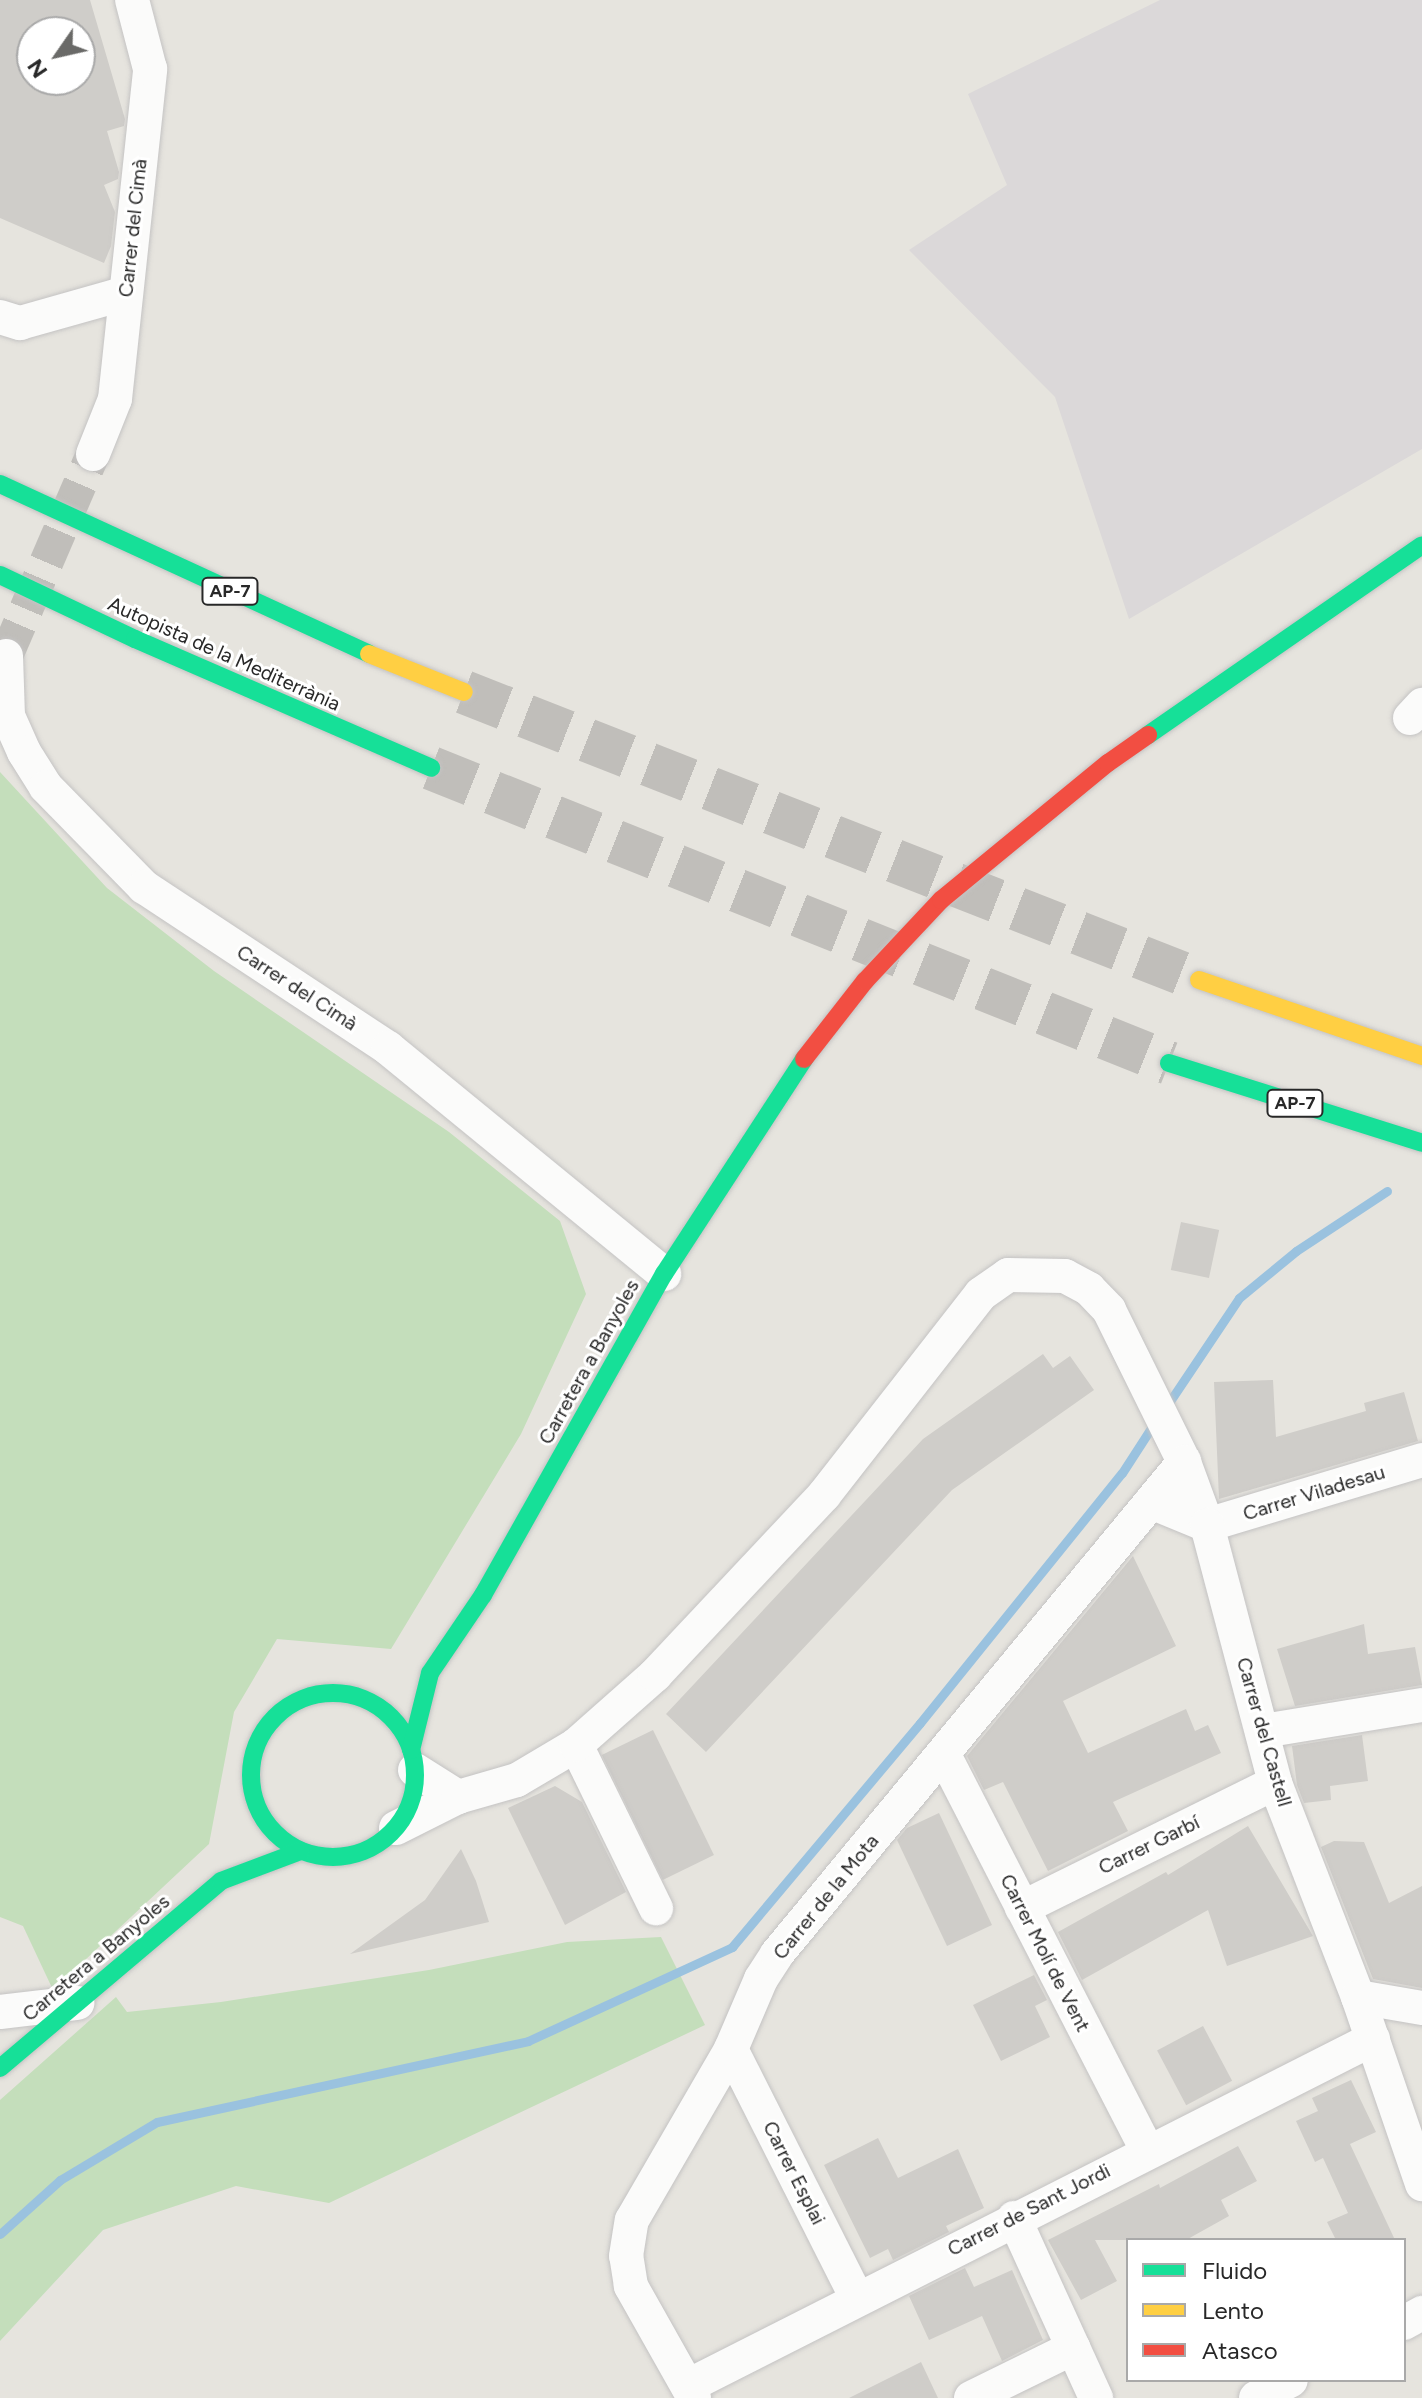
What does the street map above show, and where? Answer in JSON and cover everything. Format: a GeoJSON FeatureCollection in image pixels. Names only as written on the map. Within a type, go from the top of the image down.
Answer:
{"type":"FeatureCollection","features":[{"type":"Feature","properties":{"kind":"main road"},"geometry":{"type":"LineString","coordinates":[[0,470],[274,611]]}},
{"type":"Feature","properties":{"kind":"main road","name":"AP-7"},"geometry":{"type":"LineString","coordinates":[[0,484],[274,611],[464,692]]}},
{"type":"Feature","properties":{"kind":"main road","name":"Carretera a Banyoles"},"geometry":{"type":"LineString","coordinates":[[413,1760],[430,1673],[483,1595],[664,1274],[791,1075],[865,981],[941,900],[1108,763],[1422,545]]}},
{"type":"Feature","properties":{"kind":"main road","name":"Autopista de la Mediterrània"},"geometry":{"type":"LineString","coordinates":[[0,575],[164,652],[431,768]]}},
{"type":"Feature","properties":{"kind":"main road"},"geometry":{"type":"LineString","coordinates":[[1199,980],[1422,1056]]}},
{"type":"Feature","properties":{"kind":"main road","name":"AP-7"},"geometry":{"type":"LineString","coordinates":[[1169,1063],[1422,1143]]}},
{"type":"Feature","properties":{"kind":"main road"},"geometry":{"type":"LineString","coordinates":[[409,1681],[430,1673]]}},
{"type":"Feature","properties":{"kind":"main road"},"geometry":{"type":"LineString","coordinates":[[246,1819],[252,1793],[254,1752],[276,1716],[312,1696],[353,1696],[389,1688]]}},
{"type":"Feature","properties":{"kind":"main road"},"geometry":{"type":"LineString","coordinates":[[252,1793],[261,1815],[275,1834],[301,1851],[324,1857],[358,1854],[379,1844],[396,1828],[413,1795],[413,1760],[393,1719],[353,1696]]}},
{"type":"Feature","properties":{"kind":"main road","name":"Carretera a Banyoles"},"geometry":{"type":"LineString","coordinates":[[0,2068],[221,1881],[301,1851]]}},
{"type":"Feature","properties":{"kind":"main road","name":"Carretera a Banyoles"},"geometry":{"type":"LineString","coordinates":[[221,1881],[234,1857]]}},
{"type":"Feature","properties":{"kind":"street","name":"Carrer del Cimà"},"geometry":{"type":"LineString","coordinates":[[93,454],[115,399],[150,69],[132,0]]}},
{"type":"Feature","properties":{"kind":"street"},"geometry":{"type":"LineString","coordinates":[[0,317],[20,323],[126,293]]}},
{"type":"Feature","properties":{"kind":"street","name":"Carrer del Cimà"},"geometry":{"type":"LineString","coordinates":[[6,656],[8,716],[24,752],[46,787],[144,887],[388,1048],[664,1274]]}},
{"type":"Feature","properties":{"kind":"street","name":"Carrer del Castell"},"geometry":{"type":"LineString","coordinates":[[576,1745],[655,1675],[824,1495],[981,1294],[1008,1275],[1065,1276],[1089,1289],[1109,1310],[1177,1448],[1207,1525],[1275,1783],[1358,1997],[1422,2184]]}},
{"type":"Feature","properties":{"kind":"street","name":"Carrer de la Mota"},"geometry":{"type":"LineString","coordinates":[[691,2392],[631,2286],[626,2256],[632,2220],[731,2049],[761,1979],[777,1954],[1151,1502],[1177,1448]]}},
{"type":"Feature","properties":{"kind":"street","name":"Carrer Viladesau"},"geometry":{"type":"LineString","coordinates":[[1207,1525],[1422,1460]]}},
{"type":"Feature","properties":{"kind":"street"},"geometry":{"type":"LineString","coordinates":[[1151,1502],[1207,1525]]}},
{"type":"Feature","properties":{"kind":"street"},"geometry":{"type":"LineString","coordinates":[[1263,1731],[1422,1705]]}},
{"type":"Feature","properties":{"kind":"street"},"geometry":{"type":"LineString","coordinates":[[396,1828],[458,1797],[492,1789],[539,1769],[576,1745],[656,1908]]}},
{"type":"Feature","properties":{"kind":"street","name":"Carrer Molí de Vent"},"geometry":{"type":"LineString","coordinates":[[944,1755],[1147,2150]]}},
{"type":"Feature","properties":{"kind":"street"},"geometry":{"type":"LineString","coordinates":[[413,1760],[458,1797]]}},
{"type":"Feature","properties":{"kind":"street","name":"Carrer Garbí"},"geometry":{"type":"LineString","coordinates":[[1022,1908],[1275,1783]]}},
{"type":"Feature","properties":{"kind":"street"},"geometry":{"type":"LineString","coordinates":[[1358,1997],[1422,2008]]}},
{"type":"Feature","properties":{"kind":"street"},"geometry":{"type":"LineString","coordinates":[[0,2012],[77,2003]]}},
{"type":"Feature","properties":{"kind":"street","name":"Carrer de Sant Jordi"},"geometry":{"type":"LineString","coordinates":[[691,2392],[857,2298],[1373,2039]]}},
{"type":"Feature","properties":{"kind":"street","name":"Carrer Esplai"},"geometry":{"type":"LineString","coordinates":[[731,2049],[857,2298]]}},
{"type":"Feature","properties":{"kind":"street"},"geometry":{"type":"LineString","coordinates":[[1014,2218],[1096,2398]]}},
{"type":"Feature","properties":{"kind":"street"},"geometry":{"type":"LineString","coordinates":[[971,2398],[1073,2348]]}},
{"type":"Feature","properties":{"kind":"street"},"geometry":{"type":"LineString","coordinates":[[1256,2398],[1287,2382]]}},
{"type":"Feature","properties":{"kind":"shaded area"},"geometry":{"type":"Polygon","coordinates":[[[1160,0],[1422,0],[1422,449],[1129,619],[1055,397],[909,250],[1007,185],[968,94],[1160,0]]]}},
{"type":"Feature","properties":{"kind":"green space"},"geometry":{"type":"Polygon","coordinates":[[[0,772],[107,888],[214,971],[449,1132],[560,1221],[586,1294],[521,1434],[391,1649],[277,1639],[234,1712],[209,1844],[53,1990],[23,1926],[0,1917],[0,772]]]}},
{"type":"Feature","properties":{"kind":"green space"},"geometry":{"type":"Polygon","coordinates":[[[661,1937],[705,2025],[329,2203],[236,2186],[103,2230],[0,2341],[0,2100],[116,1997],[127,2012],[221,2002],[429,1970],[567,1942],[661,1937]]]}},
{"type":"Feature","properties":{"kind":"building"},"geometry":{"type":"Polygon","coordinates":[[[0,0],[90,0],[95,16],[16,16],[16,96],[96,96],[96,20],[125,119],[124,126],[107,131],[119,172],[118,179],[104,185],[115,212],[111,246],[104,263],[0,218],[0,0]]]}},
{"type":"Feature","properties":{"kind":"building"},"geometry":{"type":"Polygon","coordinates":[[[1181,1222],[1219,1230],[1209,1278],[1171,1270],[1181,1222]]]}},
{"type":"Feature","properties":{"kind":"building"},"geometry":{"type":"Polygon","coordinates":[[[1043,1354],[1053,1368],[1070,1356],[1094,1390],[952,1490],[706,1752],[666,1714],[923,1439],[1043,1354]]]}},
{"type":"Feature","properties":{"kind":"building"},"geometry":{"type":"Polygon","coordinates":[[[1273,1380],[1276,1437],[1366,1411],[1364,1403],[1404,1392],[1418,1441],[1219,1499],[1214,1382],[1273,1380]]]}},
{"type":"Feature","properties":{"kind":"building"},"geometry":{"type":"Polygon","coordinates":[[[1133,1556],[1176,1646],[1063,1701],[1088,1753],[1186,1709],[1195,1731],[1208,1725],[1221,1753],[1113,1802],[1128,1831],[1048,1871],[1003,1782],[984,1790],[967,1756],[1133,1556]]]}},
{"type":"Feature","properties":{"kind":"building"},"geometry":{"type":"Polygon","coordinates":[[[1364,1624],[1368,1654],[1415,1647],[1422,1685],[1295,1706],[1277,1649],[1364,1624]]]}},
{"type":"Feature","properties":{"kind":"building"},"geometry":{"type":"Polygon","coordinates":[[[653,1730],[714,1855],[663,1880],[602,1755],[653,1730]]]}},
{"type":"Feature","properties":{"kind":"building"},"geometry":{"type":"Polygon","coordinates":[[[1362,1735],[1368,1781],[1330,1786],[1331,1800],[1304,1803],[1297,1785],[1292,1746],[1362,1735]]]}},
{"type":"Feature","properties":{"kind":"building"},"geometry":{"type":"Polygon","coordinates":[[[555,1786],[582,1802],[626,1892],[565,1925],[508,1808],[555,1786]]]}},
{"type":"Feature","properties":{"kind":"building"},"geometry":{"type":"Polygon","coordinates":[[[939,1813],[992,1925],[947,1946],[897,1840],[907,1828],[939,1813]]]}},
{"type":"Feature","properties":{"kind":"building"},"geometry":{"type":"Polygon","coordinates":[[[1248,1826],[1313,1936],[1227,1966],[1208,1910],[1082,1980],[1058,1932],[1166,1872],[1168,1875],[1248,1826]]]}},
{"type":"Feature","properties":{"kind":"building"},"geometry":{"type":"Polygon","coordinates":[[[1334,1841],[1364,1842],[1389,1903],[1422,1886],[1422,1988],[1373,1979],[1321,1847],[1334,1841]]]}},
{"type":"Feature","properties":{"kind":"building"},"geometry":{"type":"Polygon","coordinates":[[[461,1849],[476,1881],[489,1922],[350,1954],[425,1900],[461,1849]]]}},
{"type":"Feature","properties":{"kind":"building"},"geometry":{"type":"Polygon","coordinates":[[[1034,1975],[1047,2000],[1035,2006],[1050,2037],[1001,2061],[973,2005],[1034,1975]]]}},
{"type":"Feature","properties":{"kind":"building"},"geometry":{"type":"Polygon","coordinates":[[[1203,2026],[1232,2081],[1186,2105],[1157,2050],[1203,2026]]]}},
{"type":"Feature","properties":{"kind":"building"},"geometry":{"type":"Polygon","coordinates":[[[1351,2080],[1376,2132],[1350,2144],[1394,2238],[1335,2238],[1327,2222],[1348,2213],[1323,2158],[1315,2162],[1296,2121],[1318,2111],[1312,2098],[1351,2080]]]}},
{"type":"Feature","properties":{"kind":"building"},"geometry":{"type":"Polygon","coordinates":[[[878,2138],[898,2178],[958,2149],[984,2208],[946,2226],[949,2232],[893,2260],[888,2249],[870,2258],[824,2165],[878,2138]]]}},
{"type":"Feature","properties":{"kind":"building"},"geometry":{"type":"Polygon","coordinates":[[[1238,2146],[1257,2181],[1221,2200],[1229,2216],[1190,2238],[1095,2240],[1117,2281],[1081,2300],[1048,2240],[1159,2184],[1160,2188],[1238,2146]]]}},
{"type":"Feature","properties":{"kind":"building"},"geometry":{"type":"Polygon","coordinates":[[[965,2268],[974,2287],[1012,2270],[1043,2340],[1002,2361],[982,2316],[929,2340],[909,2296],[965,2268]]]}},
{"type":"Feature","properties":{"kind":"building"},"geometry":{"type":"Polygon","coordinates":[[[921,2362],[938,2398],[849,2398],[921,2362]]]}},
{"type":"Feature","properties":{"kind":"waterway"},"geometry":{"type":"LineString","coordinates":[[1166,1407],[1239,1298],[1296,1251],[1387,1191]]}},
{"type":"Feature","properties":{"kind":"waterway"},"geometry":{"type":"LineString","coordinates":[[0,2234],[60,2180],[157,2122],[528,2041],[732,1947],[920,1723],[1122,1473],[1155,1422]]}},
{"type":"Feature","properties":{"kind":"tunnel"},"geometry":{"type":"LineString","coordinates":[[6,656],[93,454]]}},
{"type":"Feature","properties":{"kind":"tunnel"},"geometry":{"type":"LineString","coordinates":[[464,692],[1199,980]]}},
{"type":"Feature","properties":{"kind":"tunnel"},"geometry":{"type":"LineString","coordinates":[[431,768],[1169,1063]]}},
{"type":"Feature","properties":{"kind":"traffic: fast"},"geometry":{"type":"LineString","coordinates":[[0,484],[369,654]]}},
{"type":"Feature","properties":{"kind":"traffic: fast"},"geometry":{"type":"LineString","coordinates":[[1148,735],[1422,545]]}},
{"type":"Feature","properties":{"kind":"traffic: fast"},"geometry":{"type":"LineString","coordinates":[[0,575],[135,639],[431,768]]}},
{"type":"Feature","properties":{"kind":"traffic: fast"},"geometry":{"type":"LineString","coordinates":[[411,1750],[430,1673],[483,1595],[664,1274],[804,1059]]}},
{"type":"Feature","properties":{"kind":"traffic: fast"},"geometry":{"type":"LineString","coordinates":[[1169,1063],[1422,1143]]}},
{"type":"Feature","properties":{"kind":"traffic: fast"},"geometry":{"type":"LineString","coordinates":[[333,1693],[364,1699],[391,1717],[409,1744],[415,1775],[409,1806],[391,1833],[364,1851],[333,1857],[302,1851],[275,1833],[257,1806],[251,1775],[257,1744],[275,1717],[302,1699],[333,1693]]}},
{"type":"Feature","properties":{"kind":"traffic: fast"},"geometry":{"type":"LineString","coordinates":[[0,2068],[221,1881],[301,1851]]}},
{"type":"Feature","properties":{"kind":"traffic: slow"},"geometry":{"type":"LineString","coordinates":[[369,654],[464,692]]}},
{"type":"Feature","properties":{"kind":"traffic: slow"},"geometry":{"type":"LineString","coordinates":[[1199,980],[1422,1056]]}},
{"type":"Feature","properties":{"kind":"traffic: jam"},"geometry":{"type":"LineString","coordinates":[[804,1059],[865,981],[941,900],[1108,763],[1148,735]]}}]}
